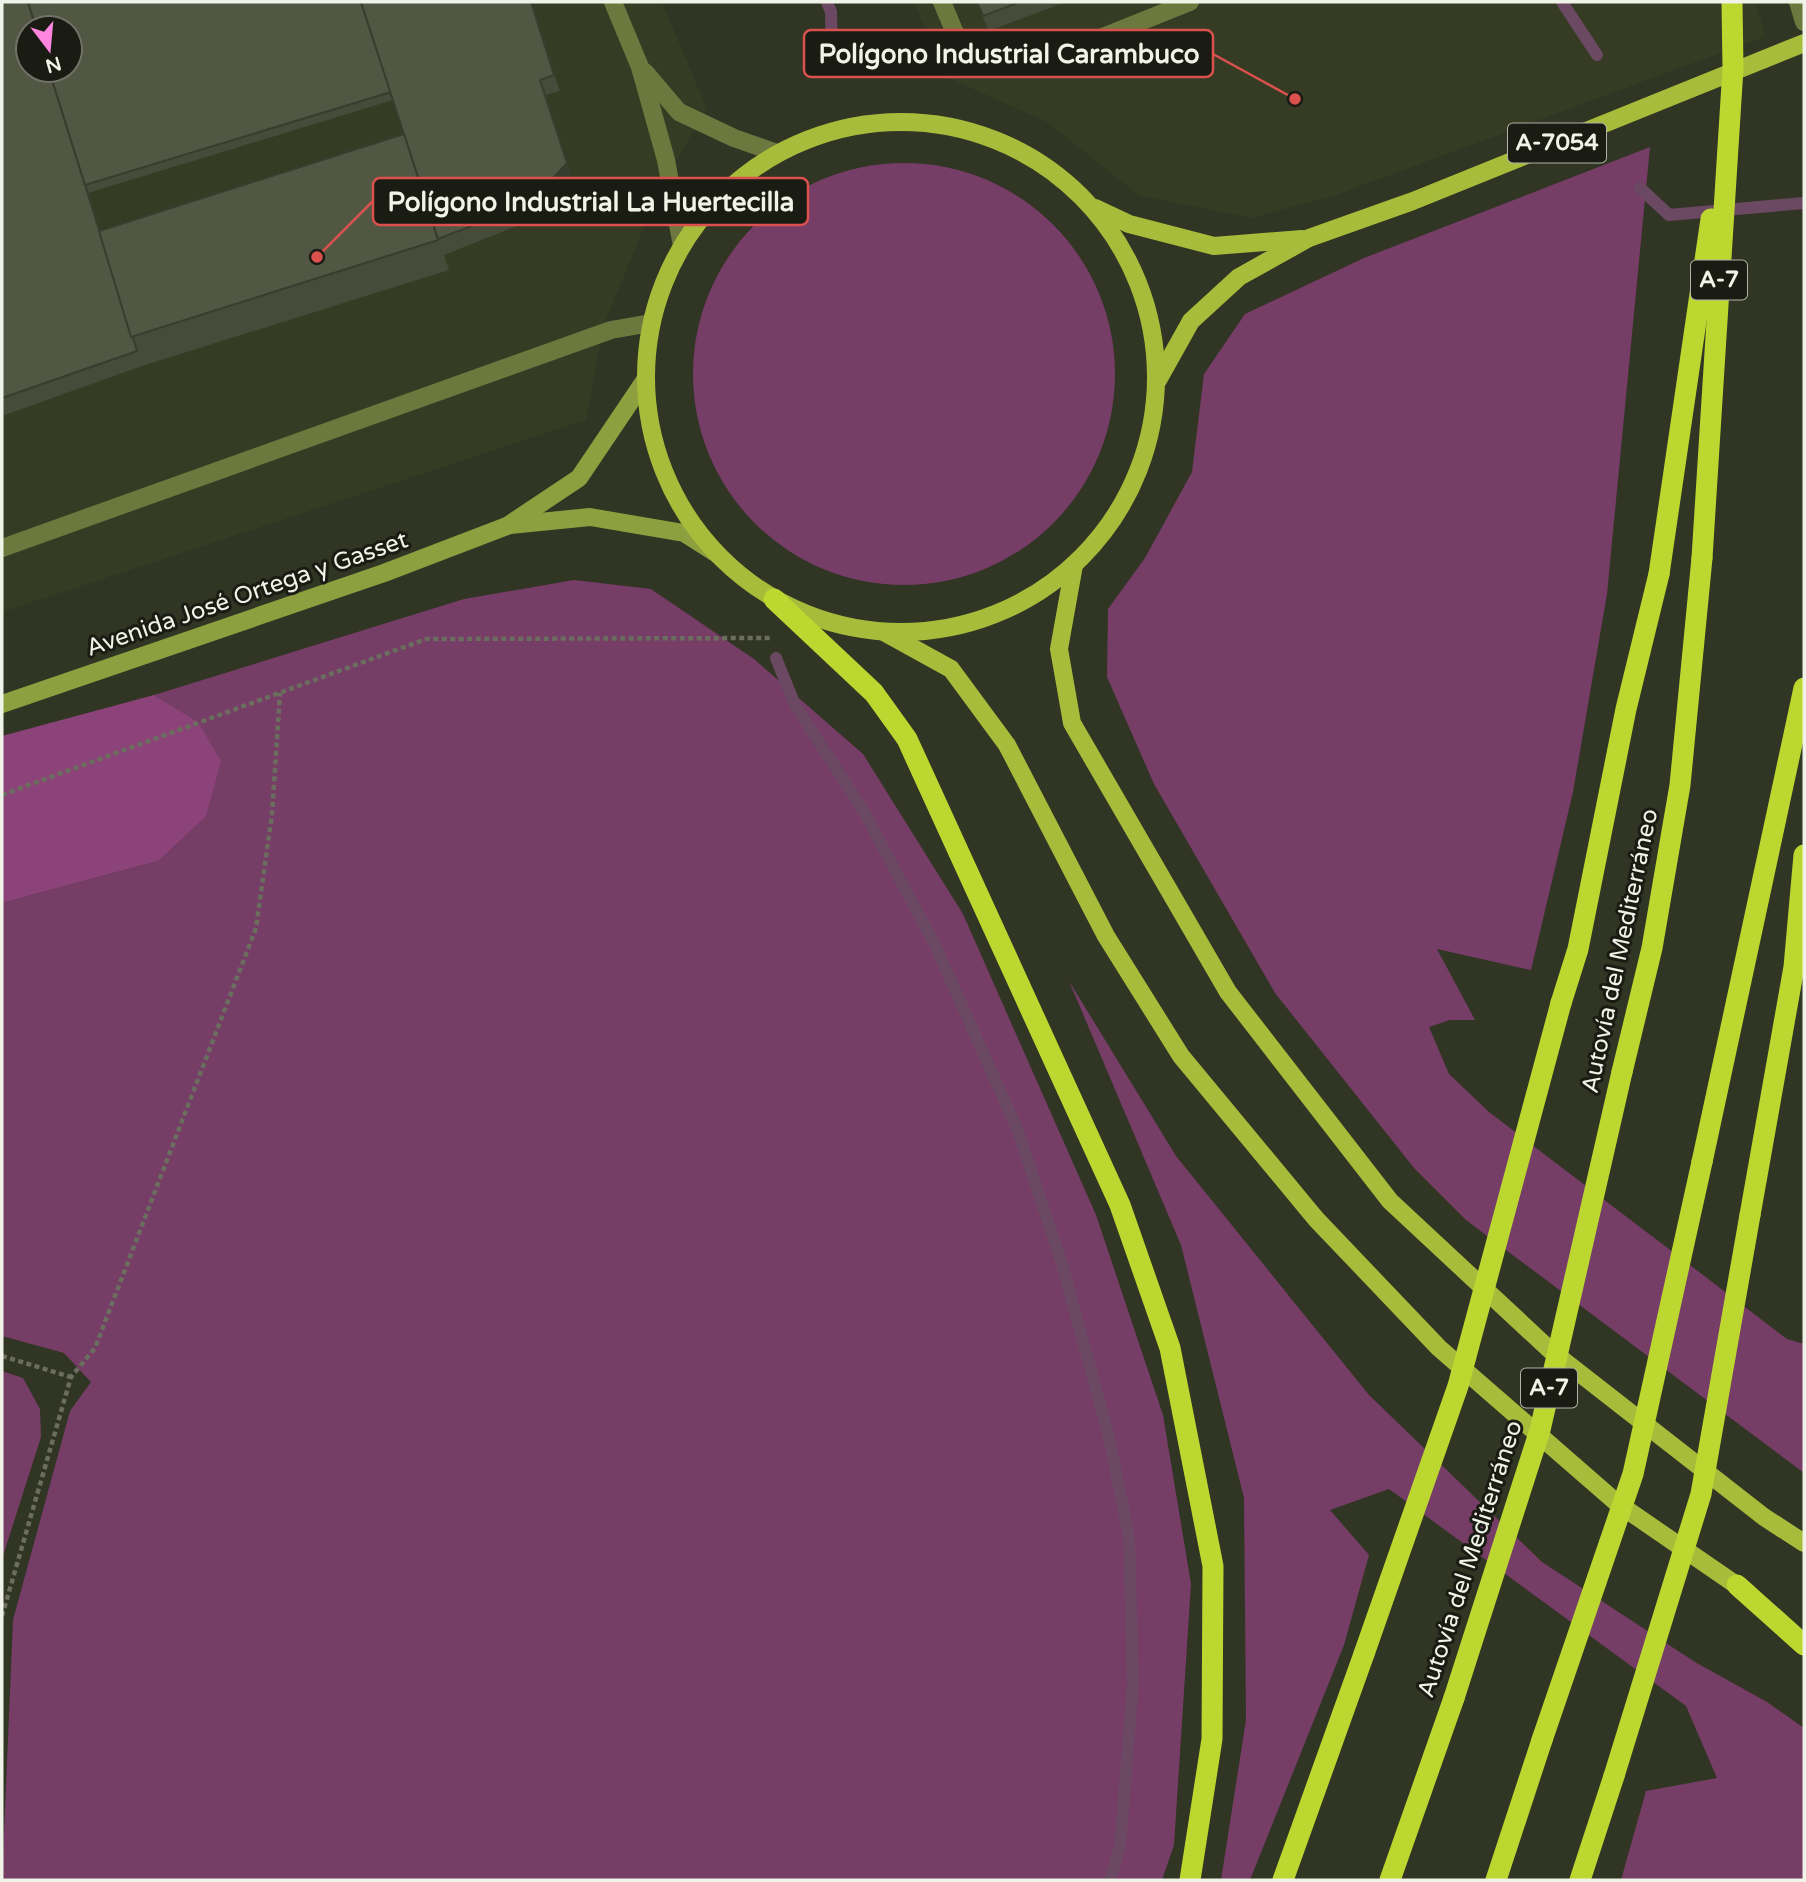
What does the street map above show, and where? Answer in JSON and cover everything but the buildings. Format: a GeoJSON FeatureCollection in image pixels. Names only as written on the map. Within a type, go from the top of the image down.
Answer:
{"type":"FeatureCollection","features":[{"type":"Feature","properties":{"kind":"highway","name":"Autovía del Mediterráneo"},"geometry":{"type":"LineString","coordinates":[[1390,1880],[1454,1698],[1540,1430],[1652,948],[1680,785],[1702,558],[1733,68],[1732,2]]}},
{"type":"Feature","properties":{"kind":"highway"},"geometry":{"type":"LineString","coordinates":[[1283,1880],[1458,1386],[1578,949],[1626,709],[1659,574],[1733,68]]}},
{"type":"Feature","properties":{"kind":"highway"},"geometry":{"type":"LineString","coordinates":[[774,598],[813,638],[874,693],[907,739],[1120,1205],[1170,1348],[1213,1566],[1212,1739],[1190,1880]]}},
{"type":"Feature","properties":{"kind":"highway"},"geometry":{"type":"LineString","coordinates":[[1496,1880],[1633,1474],[1804,688]]}},
{"type":"Feature","properties":{"kind":"highway"},"geometry":{"type":"LineString","coordinates":[[1803,695],[1804,738]]}},
{"type":"Feature","properties":{"kind":"highway"},"geometry":{"type":"LineString","coordinates":[[1580,1880],[1702,1494],[1794,967],[1804,855]]}},
{"type":"Feature","properties":{"kind":"highway"},"geometry":{"type":"LineString","coordinates":[[1737,1586],[1804,1646]]}},
{"type":"Feature","properties":{"kind":"main road","name":"A-7054"},"geometry":{"type":"LineString","coordinates":[[1158,380],[1191,321],[1239,277],[1309,239],[1413,201],[1804,43]]}},
{"type":"Feature","properties":{"kind":"main road"},"geometry":{"type":"LineString","coordinates":[[907,121],[977,132],[1041,162],[1094,208],[1129,259],[1134,271],[1151,318],[1158,380],[1151,432],[1135,481],[1109,526],[1074,565],[1017,604],[953,627],[884,632],[827,621],[774,598],[717,554],[687,517],[664,474],[650,428],[645,380],[651,323],[681,246],[723,193],[777,153],[840,129],[907,121]]}},
{"type":"Feature","properties":{"kind":"main road","name":"A-7054"},"geometry":{"type":"LineString","coordinates":[[1094,208],[1129,224],[1214,246],[1309,239]]}},
{"type":"Feature","properties":{"kind":"main road","name":"Avenida José Ortega y Gasset"},"geometry":{"type":"LineString","coordinates":[[2,704],[372,577],[507,526],[579,478],[645,380]]}},
{"type":"Feature","properties":{"kind":"main road","name":"Avenida José Ortega y Gasset"},"geometry":{"type":"LineString","coordinates":[[507,526],[590,517],[684,533],[717,554]]}},
{"type":"Feature","properties":{"kind":"main road"},"geometry":{"type":"LineString","coordinates":[[1074,565],[1059,649],[1072,723],[1228,992],[1390,1201],[1550,1350],[1764,1517],[1804,1544]]}},
{"type":"Feature","properties":{"kind":"main road"},"geometry":{"type":"LineString","coordinates":[[884,632],[951,669],[1007,745],[1105,936],[1181,1056],[1316,1219],[1460,1366],[1617,1503],[1804,1631]]}},
{"type":"Feature","properties":{"kind":"street"},"geometry":{"type":"LineString","coordinates":[[613,2],[640,67],[666,160],[681,246]]}},
{"type":"Feature","properties":{"kind":"street"},"geometry":{"type":"LineString","coordinates":[[942,2],[958,40],[1040,62],[1189,2]]}},
{"type":"Feature","properties":{"kind":"street"},"geometry":{"type":"LineString","coordinates":[[1798,2],[1804,22]]}},
{"type":"Feature","properties":{"kind":"street"},"geometry":{"type":"LineString","coordinates":[[640,67],[679,112],[734,138],[777,153]]}},
{"type":"Feature","properties":{"kind":"street"},"geometry":{"type":"LineString","coordinates":[[2,548],[611,330],[651,323]]}},
{"type":"Feature","properties":{"kind":"path"},"geometry":{"type":"LineString","coordinates":[[2,795],[426,639],[813,638]]}},
{"type":"Feature","properties":{"kind":"path"},"geometry":{"type":"LineString","coordinates":[[2,1616],[71,1377],[95,1348],[256,928],[272,814],[280,693]]}},
{"type":"Feature","properties":{"kind":"path"},"geometry":{"type":"LineString","coordinates":[[2,1356],[71,1377]]}},
{"type":"Feature","properties":{"kind":"shaded area"},"geometry":{"type":"Polygon","coordinates":[[[2,2],[662,2],[707,109],[661,186],[603,327],[586,420],[2,612],[2,2]]]}},
{"type":"Feature","properties":{"kind":"shaded area"},"geometry":{"type":"Polygon","coordinates":[[[914,2],[1755,2],[1766,36],[1336,195],[1252,218],[1140,196],[1047,122],[946,77],[914,2]]]}},
{"type":"Feature","properties":{"kind":"shaded area"},"geometry":{"type":"Polygon","coordinates":[[[1650,147],[1607,594],[1573,792],[1531,970],[1437,949],[1475,1020],[1450,1020],[1429,1027],[1449,1074],[1489,1112],[1787,1339],[1804,1344],[1804,1473],[1466,1220],[1414,1168],[1275,993],[1154,784],[1107,677],[1108,609],[1145,558],[1192,472],[1204,374],[1245,314],[1364,258],[1650,147]]]}},
{"type":"Feature","properties":{"kind":"shaded area"},"geometry":{"type":"Polygon","coordinates":[[[904,163],[945,167],[985,179],[1021,199],[1053,225],[1079,257],[1099,293],[1111,333],[1115,374],[1111,415],[1099,455],[1079,491],[1053,523],[1021,549],[985,569],[945,581],[904,585],[863,581],[823,569],[787,549],[755,523],[729,491],[709,455],[697,415],[693,374],[697,333],[709,293],[729,257],[755,225],[787,199],[823,179],[863,167],[904,163]]]}},
{"type":"Feature","properties":{"kind":"shaded area"},"geometry":{"type":"Polygon","coordinates":[[[574,580],[651,589],[754,659],[863,754],[963,914],[1096,1215],[1163,1415],[1191,1584],[1174,1845],[1162,1880],[2,1880],[13,1620],[70,1411],[91,1382],[64,1353],[2,1336],[2,903],[158,861],[197,721],[154,695],[464,599],[574,580]]]}},
{"type":"Feature","properties":{"kind":"shaded area"},"geometry":{"type":"Polygon","coordinates":[[[154,695],[197,721],[221,761],[206,816],[158,861],[2,903],[2,736],[154,695]]]}},
{"type":"Feature","properties":{"kind":"shaded area"},"geometry":{"type":"Polygon","coordinates":[[[1069,981],[1176,1156],[1369,1395],[1542,1562],[1695,1662],[1767,1702],[1804,1728],[1804,1880],[1621,1880],[1646,1791],[1717,1778],[1686,1706],[1389,1489],[1330,1510],[1369,1555],[1344,1645],[1250,1880],[1221,1880],[1246,1720],[1244,1498],[1181,1245],[1069,981]]]}},
{"type":"Feature","properties":{"kind":"shaded area"},"geometry":{"type":"Polygon","coordinates":[[[2,1371],[23,1378],[40,1409],[41,1437],[2,1559],[2,1371]]]}},
{"type":"Feature","properties":{"kind":"waterway"},"geometry":{"type":"LineString","coordinates":[[827,2],[831,12],[832,54]]}},
{"type":"Feature","properties":{"kind":"waterway"},"geometry":{"type":"LineString","coordinates":[[1562,2],[1597,55]]}},
{"type":"Feature","properties":{"kind":"waterway"},"geometry":{"type":"LineString","coordinates":[[1640,188],[1669,215],[1804,203]]}},
{"type":"Feature","properties":{"kind":"waterway"},"geometry":{"type":"LineString","coordinates":[[776,658],[795,705],[863,810],[935,945],[1018,1131],[1062,1264],[1109,1437],[1129,1537],[1133,1684],[1120,1847],[1110,1880]]}},
{"type":"Feature","properties":{"kind":"place","name":"Polígono Industrial Carambuco"},"geometry":{"type":"Point","coordinates":[1295,99]}},
{"type":"Feature","properties":{"kind":"place","name":"Polígono Industrial La Huertecilla"},"geometry":{"type":"Point","coordinates":[317,257]}}]}
